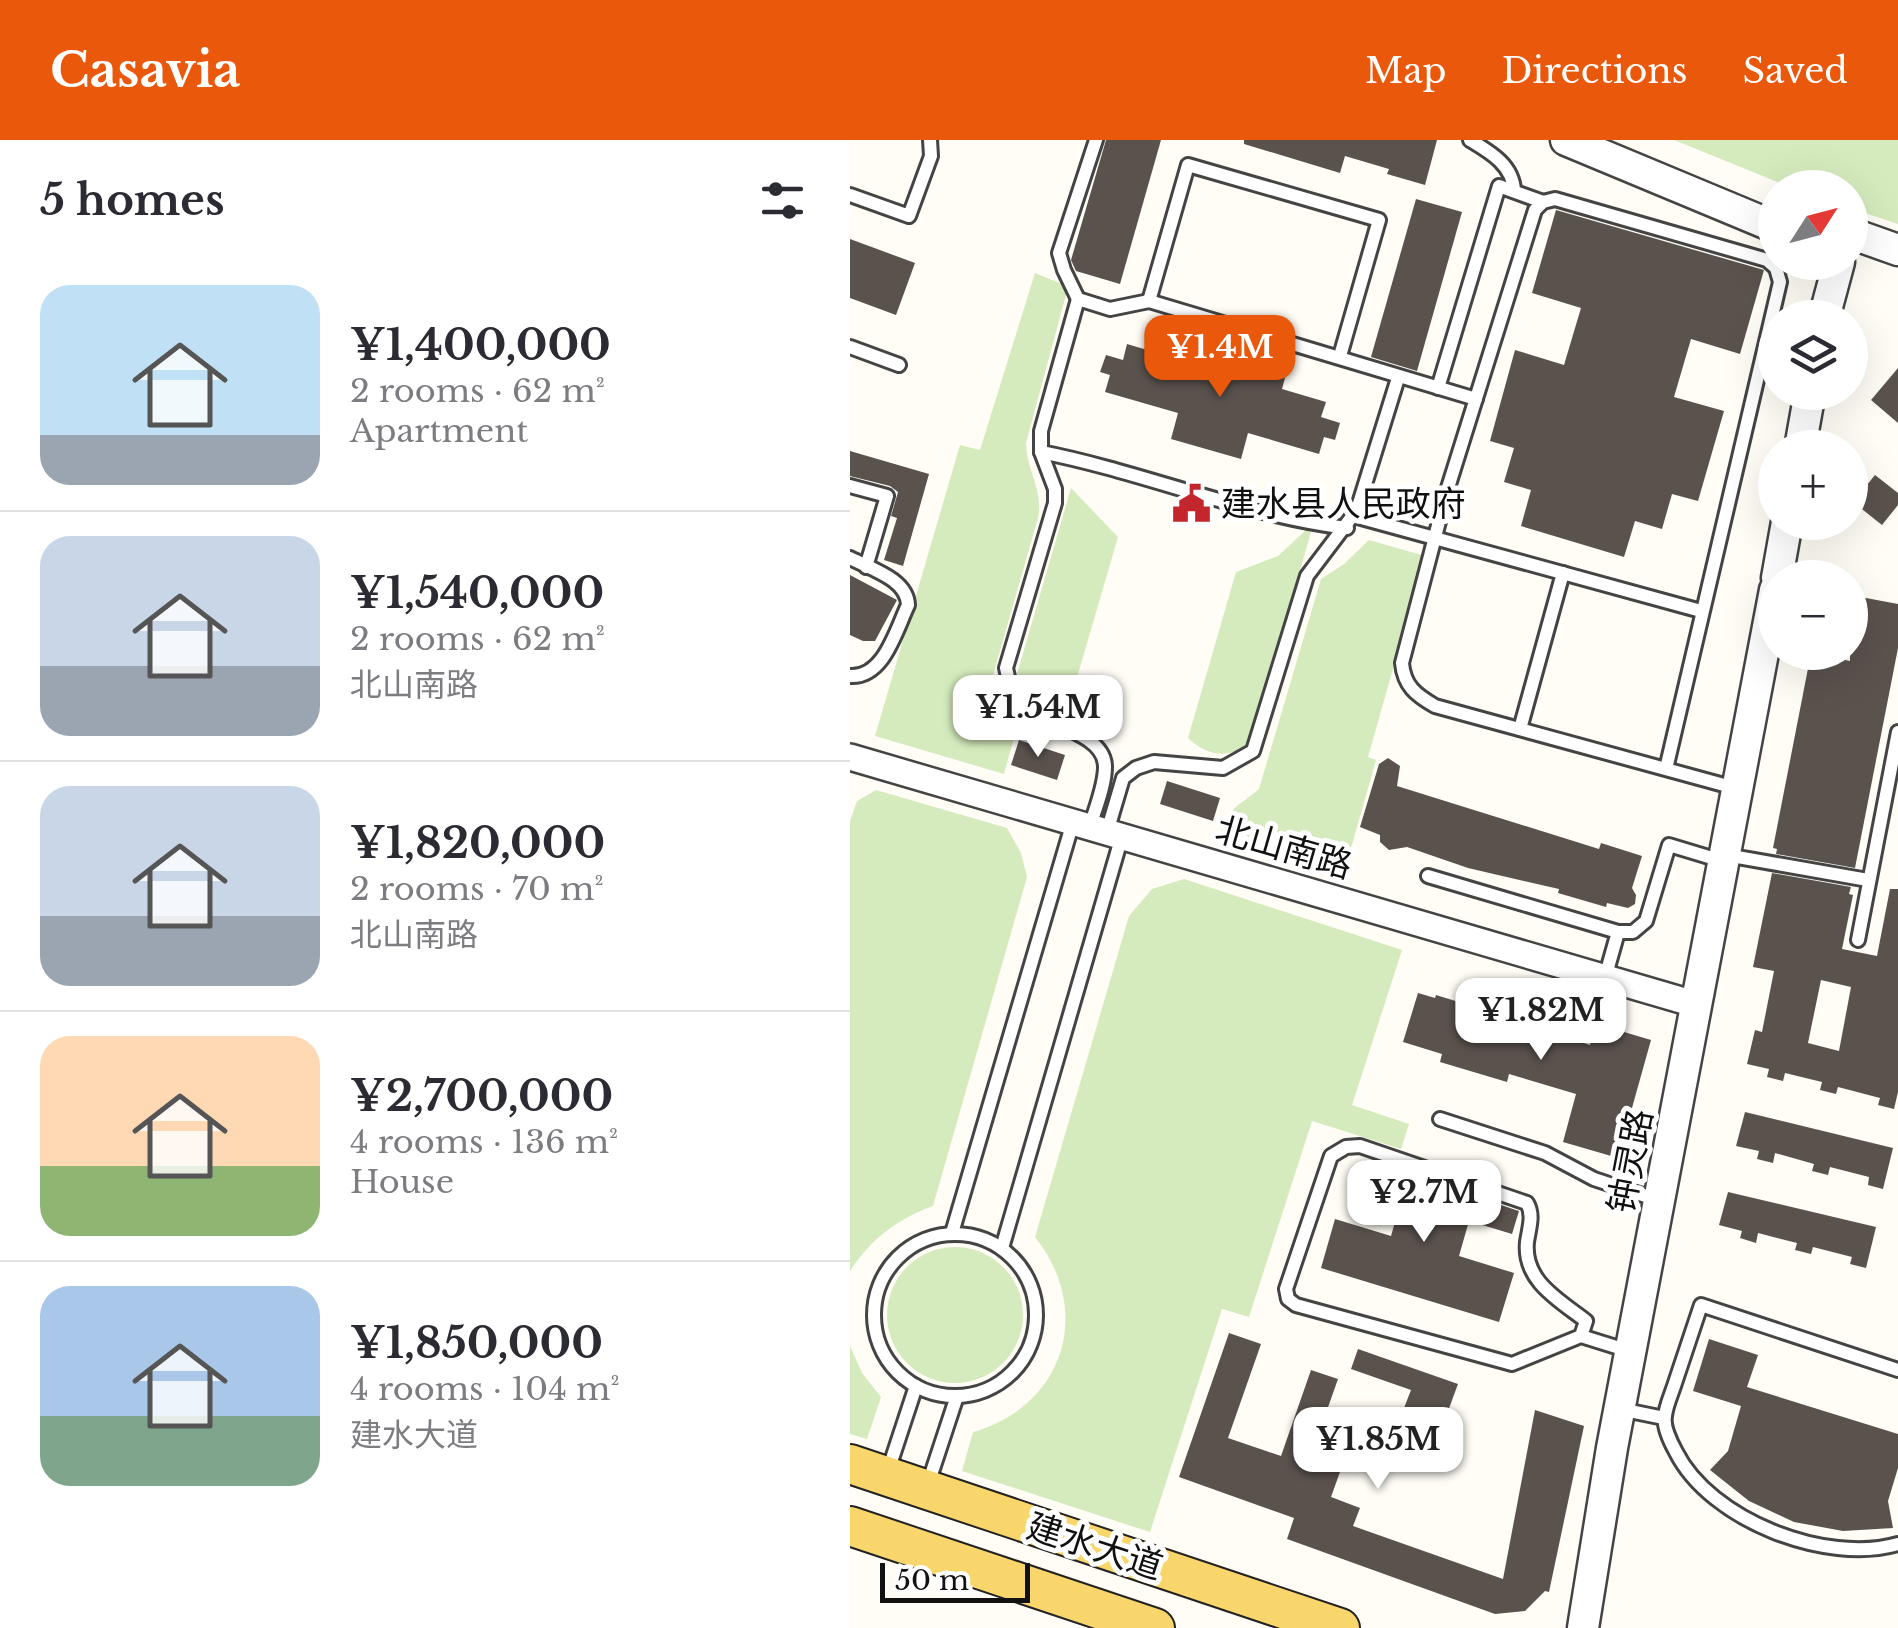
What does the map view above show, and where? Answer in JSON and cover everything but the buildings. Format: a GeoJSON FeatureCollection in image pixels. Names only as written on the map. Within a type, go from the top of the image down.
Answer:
{"type":"FeatureCollection","features":[{"type":"Feature","properties":{"kind":"main road","name":"建水大道"},"geometry":{"type":"LineString","coordinates":[[850,1464],[1340,1628]]}},
{"type":"Feature","properties":{"kind":"main road","name":"建水大道"},"geometry":{"type":"LineString","coordinates":[[850,1526],[1155,1628]]}},
{"type":"Feature","properties":{"kind":"street"},"geometry":{"type":"LineString","coordinates":[[1566,140],[1758,220]]}},
{"type":"Feature","properties":{"kind":"street"},"geometry":{"type":"LineString","coordinates":[[1616,140],[1758,199]]}},
{"type":"Feature","properties":{"kind":"street"},"geometry":{"type":"LineString","coordinates":[[1868,240],[1898,250]]}},
{"type":"Feature","properties":{"kind":"street"},"geometry":{"type":"LineString","coordinates":[[1868,260],[1898,270]]}},
{"type":"Feature","properties":{"kind":"street","name":"钟灵路"},"geometry":{"type":"LineString","coordinates":[[1583,1628],[1620,1409],[1761,670]]}},
{"type":"Feature","properties":{"kind":"street","name":"北山南路"},"geometry":{"type":"LineString","coordinates":[[850,757],[1698,1005]]}},
{"type":"Feature","properties":{"kind":"lane"},"geometry":{"type":"LineString","coordinates":[[850,195],[909,216],[930,156],[930,140]]}},
{"type":"Feature","properties":{"kind":"lane"},"geometry":{"type":"LineString","coordinates":[[1002,1248],[1098,830],[1105,767],[1099,750],[1088,739],[1023,708],[1010,688],[1006,668],[1054,503],[1054,482],[1041,452],[1040,431],[1078,299],[1059,253],[1096,140]]}},
{"type":"Feature","properties":{"kind":"lane"},"geometry":{"type":"LineString","coordinates":[[1470,140],[1496,156],[1514,181],[1514,191]]}},
{"type":"Feature","properties":{"kind":"lane"},"geometry":{"type":"LineString","coordinates":[[1149,301],[1188,165],[1378,220],[1340,356]]}},
{"type":"Feature","properties":{"kind":"lane"},"geometry":{"type":"LineString","coordinates":[[1438,388],[1500,186],[1543,202]]}},
{"type":"Feature","properties":{"kind":"lane"},"geometry":{"type":"LineString","coordinates":[[1666,769],[1779,274],[1767,260],[1555,199],[1543,202],[1535,210],[1447,491],[1402,663],[1406,682],[1415,694],[1435,706],[1739,789]]}},
{"type":"Feature","properties":{"kind":"lane"},"geometry":{"type":"LineString","coordinates":[[1078,299],[1110,308],[1149,301],[1476,399]]}},
{"type":"Feature","properties":{"kind":"lane"},"geometry":{"type":"LineString","coordinates":[[850,347],[899,364]]}},
{"type":"Feature","properties":{"kind":"lane"},"geometry":{"type":"LineString","coordinates":[[952,1233],[1098,830],[1124,778],[1136,768],[1154,762],[1224,768],[1253,752],[1307,576],[1350,522],[1364,494],[1398,378]]}},
{"type":"Feature","properties":{"kind":"lane"},"geometry":{"type":"LineString","coordinates":[[1041,452],[1101,464],[1310,524],[1350,522],[1437,538],[1701,611]]}},
{"type":"Feature","properties":{"kind":"lane"},"geometry":{"type":"LineString","coordinates":[[850,486],[886,496],[866,566]]}},
{"type":"Feature","properties":{"kind":"lane"},"geometry":{"type":"LineString","coordinates":[[850,558],[904,586],[908,605],[883,658],[868,672],[850,676]]}},
{"type":"Feature","properties":{"kind":"lane"},"geometry":{"type":"LineString","coordinates":[[1520,730],[1563,573]]}},
{"type":"Feature","properties":{"kind":"lane"},"geometry":{"type":"LineString","coordinates":[[1858,940],[1898,732]]}},
{"type":"Feature","properties":{"kind":"lane"},"geometry":{"type":"LineString","coordinates":[[1428,876],[1618,932],[1633,932],[1646,921],[1669,845],[1726,859],[1868,880]]}},
{"type":"Feature","properties":{"kind":"lane"},"geometry":{"type":"LineString","coordinates":[[1605,978],[1618,932]]}},
{"type":"Feature","properties":{"kind":"lane"},"geometry":{"type":"LineString","coordinates":[[1440,1119],[1545,1153],[1594,1179],[1660,1201]]}},
{"type":"Feature","properties":{"kind":"lane"},"geometry":{"type":"LineString","coordinates":[[1581,1336],[1586,1320],[1542,1287],[1531,1270],[1526,1249],[1531,1211],[1527,1203],[1360,1146],[1346,1147],[1331,1156],[1286,1289],[1288,1299],[1296,1305],[1512,1364],[1581,1336],[1631,1352]]}},
{"type":"Feature","properties":{"kind":"lane"},"geometry":{"type":"LineString","coordinates":[[952,1233],[971,1234],[1012,1256],[1030,1282],[1037,1311],[1032,1341],[1018,1368],[977,1394],[957,1396],[928,1392],[900,1374],[881,1347],[874,1315],[875,1299],[888,1268],[898,1256],[924,1239],[952,1233]]}},
{"type":"Feature","properties":{"kind":"lane"},"geometry":{"type":"LineString","coordinates":[[1898,1370],[1700,1305],[1664,1418],[1672,1445],[1687,1471],[1750,1521],[1816,1544],[1856,1549],[1898,1544]]}},
{"type":"Feature","properties":{"kind":"lane"},"geometry":{"type":"LineString","coordinates":[[886,1476],[916,1386]]}},
{"type":"Feature","properties":{"kind":"lane"},"geometry":{"type":"LineString","coordinates":[[926,1490],[957,1396]]}},
{"type":"Feature","properties":{"kind":"lane"},"geometry":{"type":"LineString","coordinates":[[1620,1409],[1664,1418]]}},
{"type":"Feature","properties":{"kind":"green space"},"geometry":{"type":"Polygon","coordinates":[[[1674,140],[1898,140],[1898,224],[1868,214],[1868,170],[1758,170],[1758,174],[1674,140]]]}},
{"type":"Feature","properties":{"kind":"green space"},"geometry":{"type":"Polygon","coordinates":[[[1035,273],[1062,284],[1067,291],[1026,443],[1039,499],[1038,518],[980,721],[984,729],[1014,738],[1004,774],[875,736],[960,445],[980,450],[1035,273]]]}},
{"type":"Feature","properties":{"kind":"green space"},"geometry":{"type":"Polygon","coordinates":[[[1071,488],[1118,537],[1069,705],[1040,704],[1025,695],[1017,674],[1071,488]]]}},
{"type":"Feature","properties":{"kind":"green space"},"geometry":{"type":"Polygon","coordinates":[[[1306,530],[1311,532],[1251,740],[1227,753],[1203,749],[1188,738],[1236,572],[1278,556],[1306,530]]]}},
{"type":"Feature","properties":{"kind":"green space"},"geometry":{"type":"Polygon","coordinates":[[[1369,540],[1425,556],[1368,757],[1376,760],[1344,873],[1220,837],[1230,813],[1259,789],[1321,579],[1369,540]]]}},
{"type":"Feature","properties":{"kind":"green space"},"geometry":{"type":"Polygon","coordinates":[[[876,790],[1007,828],[1021,853],[1027,877],[933,1206],[886,1231],[850,1271],[850,821],[857,801],[876,790]]]}},
{"type":"Feature","properties":{"kind":"green space"},"geometry":{"type":"Polygon","coordinates":[[[1184,879],[1402,950],[1352,1105],[1409,1124],[1401,1149],[1312,1121],[1249,1317],[1222,1309],[1150,1532],[962,1471],[973,1432],[1004,1419],[1029,1401],[1048,1378],[1060,1352],[1065,1324],[1063,1295],[1053,1266],[1035,1237],[1129,916],[1152,889],[1184,879]]]}},
{"type":"Feature","properties":{"kind":"green space"},"geometry":{"type":"Polygon","coordinates":[[[955,1247],[981,1252],[1003,1267],[1018,1289],[1023,1315],[1018,1341],[1003,1363],[981,1378],[955,1383],[929,1378],[907,1363],[892,1341],[887,1315],[892,1289],[907,1267],[929,1252],[955,1247]]]}},
{"type":"Feature","properties":{"kind":"green space"},"geometry":{"type":"Polygon","coordinates":[[[850,1346],[862,1373],[881,1397],[867,1439],[850,1434],[850,1346]]]}},
{"type":"Feature","properties":{"kind":"place","name":"建水县人民政府"},"geometry":{"type":"Point","coordinates":[1191,503]}}]}
